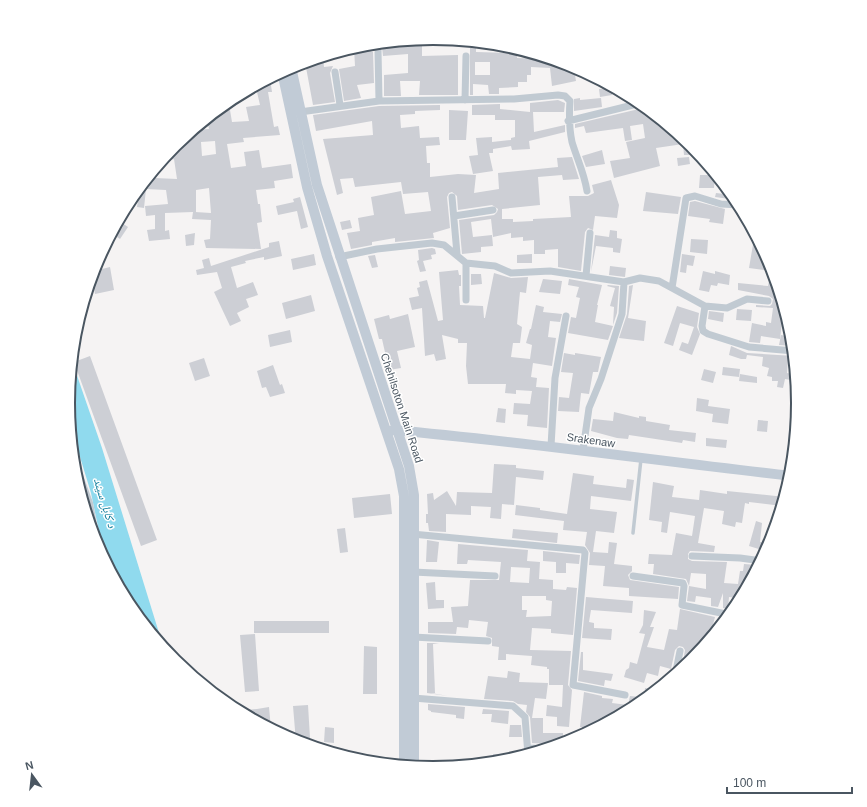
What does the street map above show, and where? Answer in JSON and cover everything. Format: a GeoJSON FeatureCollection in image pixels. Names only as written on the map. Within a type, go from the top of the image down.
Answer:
{"type":"FeatureCollection","features":[{"type":"Feature","properties":{"kind":"main road","name":"Chehilsoton Main Road"},"geometry":{"type":"LineString","coordinates":[[292,74],[317,185],[339,257],[409,466],[414,495],[412,534],[414,761]]}},
{"type":"Feature","properties":{"kind":"main road","name":"Chehilsoton Main Road"},"geometry":{"type":"LineString","coordinates":[[283,78],[307,187],[327,256],[388,430],[399,469],[404,496],[404,760]]}},
{"type":"Feature","properties":{"kind":"main road","name":"Srakenaw"},"geometry":{"type":"LineString","coordinates":[[388,430],[551,446],[641,459],[785,475]]}},
{"type":"Feature","properties":{"kind":"street"},"geometry":{"type":"LineString","coordinates":[[378,50],[379,101]]}},
{"type":"Feature","properties":{"kind":"street"},"geometry":{"type":"LineString","coordinates":[[465,100],[466,56]]}},
{"type":"Feature","properties":{"kind":"street"},"geometry":{"type":"LineString","coordinates":[[335,72],[340,105]]}},
{"type":"Feature","properties":{"kind":"street"},"geometry":{"type":"LineString","coordinates":[[300,112],[340,105],[379,101],[514,99],[558,95],[565,96],[570,101],[568,121],[573,143],[585,173],[587,190]]}},
{"type":"Feature","properties":{"kind":"street"},"geometry":{"type":"LineString","coordinates":[[568,121],[633,105]]}},
{"type":"Feature","properties":{"kind":"street"},"geometry":{"type":"LineString","coordinates":[[672,288],[686,198],[695,196],[721,204],[732,204]]}},
{"type":"Feature","properties":{"kind":"street"},"geometry":{"type":"LineString","coordinates":[[452,197],[457,254]]}},
{"type":"Feature","properties":{"kind":"street"},"geometry":{"type":"LineString","coordinates":[[454,216],[493,210]]}},
{"type":"Feature","properties":{"kind":"street"},"geometry":{"type":"LineString","coordinates":[[586,276],[590,233]]}},
{"type":"Feature","properties":{"kind":"street"},"geometry":{"type":"LineString","coordinates":[[339,257],[377,249],[432,243],[444,244],[466,263],[496,266],[512,273],[550,271],[624,282],[640,278],[659,281],[705,306],[727,308],[747,299],[768,301]]}},
{"type":"Feature","properties":{"kind":"street"},"geometry":{"type":"LineString","coordinates":[[466,263],[466,300]]}},
{"type":"Feature","properties":{"kind":"street"},"geometry":{"type":"LineString","coordinates":[[583,450],[589,408],[601,379],[622,314],[624,282]]}},
{"type":"Feature","properties":{"kind":"street"},"geometry":{"type":"LineString","coordinates":[[705,306],[702,326],[703,331],[708,334],[749,346],[788,350]]}},
{"type":"Feature","properties":{"kind":"street"},"geometry":{"type":"LineString","coordinates":[[551,446],[555,378],[566,316]]}},
{"type":"Feature","properties":{"kind":"street"},"geometry":{"type":"LineString","coordinates":[[412,534],[583,550],[584,553],[573,685],[625,695]]}},
{"type":"Feature","properties":{"kind":"street"},"geometry":{"type":"LineString","coordinates":[[692,556],[756,560]]}},
{"type":"Feature","properties":{"kind":"street"},"geometry":{"type":"LineString","coordinates":[[413,572],[495,576]]}},
{"type":"Feature","properties":{"kind":"street"},"geometry":{"type":"LineString","coordinates":[[633,576],[683,584],[682,606],[724,614]]}},
{"type":"Feature","properties":{"kind":"street"},"geometry":{"type":"LineString","coordinates":[[413,637],[488,641]]}},
{"type":"Feature","properties":{"kind":"street"},"geometry":{"type":"LineString","coordinates":[[677,667],[680,651]]}},
{"type":"Feature","properties":{"kind":"street"},"geometry":{"type":"LineString","coordinates":[[413,698],[513,706],[525,717],[528,749]]}},
{"type":"Feature","properties":{"kind":"lane"},"geometry":{"type":"LineString","coordinates":[[633,533],[641,459]]}},
{"type":"Feature","properties":{"kind":"water","name":"د کابل سيند"},"geometry":{"type":"Polygon","coordinates":[[[77,374],[102,448],[160,635],[135,603],[112,562],[100,535],[91,493],[78,450],[75,404],[77,374]]]}},
{"type":"Feature","properties":{"kind":"building"},"geometry":{"type":"Polygon","coordinates":[[[422,46],[422,56],[458,55],[458,95],[419,95],[420,81],[400,81],[401,96],[384,96],[384,75],[408,73],[408,54],[383,56],[382,49],[422,46]]]}},
{"type":"Feature","properties":{"kind":"building"},"geometry":{"type":"Polygon","coordinates":[[[470,48],[476,48],[476,52],[507,53],[517,55],[517,58],[531,58],[577,75],[575,75],[576,81],[552,86],[550,68],[531,67],[531,75],[527,75],[527,82],[518,82],[518,87],[499,88],[499,94],[489,94],[488,85],[473,84],[473,95],[470,95],[470,48]],[[475,62],[475,75],[490,75],[490,62],[475,62]]]}},
{"type":"Feature","properties":{"kind":"building"},"geometry":{"type":"Polygon","coordinates":[[[369,51],[373,52],[374,83],[357,85],[361,98],[344,101],[339,69],[355,66],[354,54],[369,51]]]}},
{"type":"Feature","properties":{"kind":"building"},"geometry":{"type":"Polygon","coordinates":[[[324,62],[324,67],[333,66],[330,73],[335,102],[313,105],[306,68],[324,62]]]}},
{"type":"Feature","properties":{"kind":"building"},"geometry":{"type":"Polygon","coordinates":[[[271,84],[272,92],[268,92],[274,127],[278,126],[280,135],[243,138],[244,142],[227,144],[231,168],[246,166],[244,152],[259,150],[262,168],[291,164],[293,178],[274,181],[275,188],[256,190],[258,204],[260,204],[262,222],[257,223],[261,249],[206,248],[204,240],[210,239],[211,220],[192,219],[193,212],[165,213],[165,231],[169,230],[170,239],[149,241],[147,230],[155,229],[155,215],[146,216],[145,206],[168,204],[166,190],[146,189],[155,178],[177,179],[174,159],[171,160],[203,129],[209,129],[208,125],[226,111],[230,110],[232,122],[249,121],[246,107],[260,105],[257,92],[255,92],[271,84]],[[215,141],[201,142],[202,156],[216,154],[215,141]],[[209,188],[196,190],[195,212],[211,213],[209,188]]]}},
{"type":"Feature","properties":{"kind":"building"},"geometry":{"type":"Polygon","coordinates":[[[599,89],[604,89],[612,92],[612,95],[600,97],[599,89]]]}},
{"type":"Feature","properties":{"kind":"building"},"geometry":{"type":"Polygon","coordinates":[[[580,98],[580,100],[601,98],[602,107],[574,111],[574,99],[580,98]]]}},
{"type":"Feature","properties":{"kind":"building"},"geometry":{"type":"Polygon","coordinates":[[[558,100],[565,103],[564,112],[533,112],[534,132],[565,125],[565,132],[529,141],[530,149],[512,150],[511,146],[493,149],[493,153],[489,153],[493,171],[473,174],[469,156],[478,155],[476,138],[492,137],[492,142],[511,140],[511,138],[515,137],[515,120],[495,120],[495,115],[472,115],[472,105],[500,104],[500,109],[530,112],[530,103],[558,100]]]}},
{"type":"Feature","properties":{"kind":"building"},"geometry":{"type":"Polygon","coordinates":[[[440,105],[440,110],[415,111],[415,114],[400,115],[401,128],[419,126],[420,138],[439,137],[440,145],[426,146],[427,163],[430,163],[430,177],[458,174],[476,175],[474,193],[499,189],[498,173],[558,167],[557,158],[572,157],[579,179],[563,180],[562,175],[538,177],[540,205],[502,209],[502,219],[513,219],[513,222],[533,221],[533,219],[571,217],[569,196],[588,196],[594,193],[592,185],[611,180],[619,205],[617,218],[595,216],[593,230],[588,228],[585,232],[581,271],[558,267],[558,249],[545,250],[545,254],[534,254],[534,240],[523,241],[523,237],[511,238],[511,233],[493,237],[491,219],[471,222],[473,237],[492,235],[493,246],[481,247],[481,252],[462,254],[459,220],[494,215],[498,209],[492,205],[458,210],[457,196],[452,192],[449,193],[447,197],[450,228],[433,233],[434,238],[395,242],[395,238],[372,242],[372,245],[351,249],[347,233],[360,231],[358,218],[374,215],[371,197],[401,191],[405,214],[431,211],[428,192],[403,194],[401,182],[355,187],[353,178],[340,179],[343,193],[337,195],[323,139],[373,135],[372,121],[316,131],[313,115],[379,106],[440,105]]]}},
{"type":"Feature","properties":{"kind":"building"},"geometry":{"type":"Polygon","coordinates":[[[639,109],[639,112],[642,112],[652,119],[681,144],[656,148],[660,166],[614,178],[610,161],[630,158],[626,142],[645,138],[643,124],[630,126],[632,140],[625,141],[623,128],[586,133],[584,126],[575,128],[575,124],[639,109]]]}},
{"type":"Feature","properties":{"kind":"building"},"geometry":{"type":"Polygon","coordinates":[[[449,110],[468,111],[466,140],[449,140],[449,110]]]}},
{"type":"Feature","properties":{"kind":"building"},"geometry":{"type":"Polygon","coordinates":[[[683,146],[692,155],[684,155],[683,146]]]}},
{"type":"Feature","properties":{"kind":"building"},"geometry":{"type":"Polygon","coordinates":[[[602,150],[605,164],[586,167],[582,156],[602,150]]]}},
{"type":"Feature","properties":{"kind":"building"},"geometry":{"type":"Polygon","coordinates":[[[689,157],[690,164],[678,166],[677,158],[689,157]]]}},
{"type":"Feature","properties":{"kind":"building"},"geometry":{"type":"Polygon","coordinates":[[[700,175],[710,175],[715,181],[714,188],[699,188],[700,175]]]}},
{"type":"Feature","properties":{"kind":"building"},"geometry":{"type":"Polygon","coordinates":[[[146,189],[144,208],[137,207],[138,200],[146,189]]]}},
{"type":"Feature","properties":{"kind":"building"},"geometry":{"type":"Polygon","coordinates":[[[646,192],[681,197],[678,214],[643,211],[646,192]]]}},
{"type":"Feature","properties":{"kind":"building"},"geometry":{"type":"Polygon","coordinates":[[[716,193],[725,194],[728,199],[715,197],[716,193]]]}},
{"type":"Feature","properties":{"kind":"building"},"geometry":{"type":"Polygon","coordinates":[[[300,197],[308,227],[301,229],[297,211],[278,215],[276,206],[294,202],[293,199],[300,197]]]}},
{"type":"Feature","properties":{"kind":"building"},"geometry":{"type":"Polygon","coordinates":[[[695,201],[725,209],[723,224],[709,222],[710,219],[688,216],[690,202],[695,201]]]}},
{"type":"Feature","properties":{"kind":"building"},"geometry":{"type":"Polygon","coordinates":[[[350,220],[352,228],[342,230],[340,222],[350,220]]]}},
{"type":"Feature","properties":{"kind":"building"},"geometry":{"type":"Polygon","coordinates":[[[123,224],[128,227],[120,239],[116,237],[123,224]]]}},
{"type":"Feature","properties":{"kind":"building"},"geometry":{"type":"Polygon","coordinates":[[[610,230],[617,231],[617,238],[622,239],[620,253],[613,252],[613,248],[596,246],[591,272],[595,235],[609,237],[610,230]]]}},
{"type":"Feature","properties":{"kind":"building"},"geometry":{"type":"Polygon","coordinates":[[[195,233],[194,245],[186,246],[185,235],[195,233]]]}},
{"type":"Feature","properties":{"kind":"building"},"geometry":{"type":"Polygon","coordinates":[[[691,239],[708,240],[707,254],[690,252],[691,239]]]}},
{"type":"Feature","properties":{"kind":"building"},"geometry":{"type":"Polygon","coordinates":[[[279,241],[282,256],[264,260],[264,257],[245,261],[246,263],[231,267],[237,288],[253,282],[258,295],[246,299],[249,307],[237,313],[241,321],[230,326],[214,292],[222,288],[217,272],[197,275],[196,270],[204,268],[202,260],[209,258],[211,266],[269,247],[269,243],[279,241]]]}},
{"type":"Feature","properties":{"kind":"building"},"geometry":{"type":"Polygon","coordinates":[[[753,242],[767,270],[749,268],[753,242]]]}},
{"type":"Feature","properties":{"kind":"building"},"geometry":{"type":"Polygon","coordinates":[[[435,249],[436,254],[431,255],[432,259],[423,261],[426,271],[420,272],[417,261],[419,260],[418,250],[435,249]]]}},
{"type":"Feature","properties":{"kind":"building"},"geometry":{"type":"Polygon","coordinates":[[[314,254],[316,265],[293,270],[291,259],[314,254]]]}},
{"type":"Feature","properties":{"kind":"building"},"geometry":{"type":"Polygon","coordinates":[[[532,254],[532,263],[517,263],[517,255],[532,254]]]}},
{"type":"Feature","properties":{"kind":"building"},"geometry":{"type":"Polygon","coordinates":[[[682,254],[695,256],[693,266],[687,265],[686,273],[680,272],[682,254]]]}},
{"type":"Feature","properties":{"kind":"building"},"geometry":{"type":"Polygon","coordinates":[[[375,255],[378,267],[372,268],[368,256],[375,255]]]}},
{"type":"Feature","properties":{"kind":"building"},"geometry":{"type":"Polygon","coordinates":[[[610,266],[626,268],[625,277],[609,275],[610,266]]]}},
{"type":"Feature","properties":{"kind":"building"},"geometry":{"type":"Polygon","coordinates":[[[110,267],[114,290],[95,294],[94,288],[101,269],[110,267]]]}},
{"type":"Feature","properties":{"kind":"building"},"geometry":{"type":"Polygon","coordinates":[[[458,270],[459,275],[461,275],[461,286],[459,286],[460,305],[483,306],[484,318],[494,273],[511,278],[528,277],[526,293],[520,292],[517,324],[522,327],[520,343],[513,343],[511,357],[530,359],[532,345],[526,343],[531,329],[536,305],[544,307],[543,312],[562,314],[560,322],[550,321],[548,337],[556,338],[552,366],[533,363],[531,377],[537,378],[536,387],[549,388],[547,428],[527,426],[528,415],[513,414],[514,403],[530,404],[532,391],[516,390],[516,394],[505,393],[506,384],[468,384],[466,366],[467,343],[458,343],[458,339],[442,335],[446,359],[436,361],[434,354],[425,356],[422,308],[412,310],[409,298],[419,296],[417,288],[420,287],[419,282],[427,280],[438,321],[443,320],[439,272],[458,270]]]}},
{"type":"Feature","properties":{"kind":"building"},"geometry":{"type":"Polygon","coordinates":[[[703,271],[715,274],[715,271],[730,275],[729,285],[718,283],[717,286],[711,285],[709,292],[699,290],[703,271]]]}},
{"type":"Feature","properties":{"kind":"building"},"geometry":{"type":"Polygon","coordinates":[[[471,274],[481,274],[482,284],[471,285],[471,274]]]}},
{"type":"Feature","properties":{"kind":"building"},"geometry":{"type":"Polygon","coordinates":[[[770,278],[782,321],[780,339],[761,336],[760,343],[749,342],[752,323],[766,326],[766,322],[771,323],[773,308],[756,307],[756,305],[770,306],[773,299],[769,296],[738,290],[738,283],[768,286],[770,278]]]}},
{"type":"Feature","properties":{"kind":"building"},"geometry":{"type":"Polygon","coordinates":[[[543,279],[562,281],[560,294],[539,292],[543,279]]]}},
{"type":"Feature","properties":{"kind":"building"},"geometry":{"type":"Polygon","coordinates":[[[569,279],[602,285],[595,322],[613,326],[608,340],[568,333],[571,317],[576,318],[580,298],[576,297],[579,287],[568,285],[569,279]]]}},
{"type":"Feature","properties":{"kind":"building"},"geometry":{"type":"Polygon","coordinates":[[[633,285],[628,318],[646,321],[644,341],[619,338],[627,314],[629,286],[633,285]]]}},
{"type":"Feature","properties":{"kind":"building"},"geometry":{"type":"Polygon","coordinates":[[[607,286],[619,286],[617,313],[613,325],[614,307],[610,306],[615,288],[607,286]]]}},
{"type":"Feature","properties":{"kind":"building"},"geometry":{"type":"Polygon","coordinates":[[[311,295],[315,311],[286,319],[282,303],[311,295]]]}},
{"type":"Feature","properties":{"kind":"building"},"geometry":{"type":"Polygon","coordinates":[[[677,306],[699,313],[697,327],[700,334],[692,355],[679,350],[682,342],[688,344],[694,327],[680,323],[673,346],[664,343],[677,306]]]}},
{"type":"Feature","properties":{"kind":"building"},"geometry":{"type":"Polygon","coordinates":[[[737,309],[752,310],[751,321],[736,320],[737,309]]]}},
{"type":"Feature","properties":{"kind":"building"},"geometry":{"type":"Polygon","coordinates":[[[709,311],[724,313],[723,322],[708,319],[709,311]]]}},
{"type":"Feature","properties":{"kind":"building"},"geometry":{"type":"Polygon","coordinates":[[[408,314],[415,347],[397,351],[401,368],[389,370],[382,339],[379,339],[374,319],[389,315],[390,319],[408,314]]]}},
{"type":"Feature","properties":{"kind":"building"},"geometry":{"type":"Polygon","coordinates":[[[290,330],[292,342],[270,347],[268,335],[290,330]]]}},
{"type":"Feature","properties":{"kind":"building"},"geometry":{"type":"Polygon","coordinates":[[[781,335],[785,336],[787,346],[779,345],[781,335]]]}},
{"type":"Feature","properties":{"kind":"building"},"geometry":{"type":"Polygon","coordinates":[[[731,346],[747,353],[789,356],[787,373],[790,374],[791,380],[785,379],[783,388],[777,387],[778,381],[772,381],[772,377],[767,376],[769,368],[762,366],[763,357],[747,355],[746,359],[741,359],[729,355],[731,346]]]}},
{"type":"Feature","properties":{"kind":"building"},"geometry":{"type":"Polygon","coordinates":[[[564,353],[601,357],[598,372],[593,372],[589,394],[581,393],[579,412],[558,411],[559,397],[569,398],[573,373],[561,372],[564,353]]]}},
{"type":"Feature","properties":{"kind":"building"},"geometry":{"type":"Polygon","coordinates":[[[90,356],[157,540],[141,546],[77,370],[78,361],[90,356]]]}},
{"type":"Feature","properties":{"kind":"building"},"geometry":{"type":"Polygon","coordinates":[[[204,358],[210,376],[195,381],[189,363],[204,358]]]}},
{"type":"Feature","properties":{"kind":"building"},"geometry":{"type":"Polygon","coordinates":[[[273,365],[280,385],[282,384],[285,393],[270,397],[266,387],[262,388],[257,371],[273,365]]]}},
{"type":"Feature","properties":{"kind":"building"},"geometry":{"type":"Polygon","coordinates":[[[723,367],[740,369],[739,377],[722,375],[723,367]]]}},
{"type":"Feature","properties":{"kind":"building"},"geometry":{"type":"Polygon","coordinates":[[[704,369],[716,372],[713,383],[701,380],[704,369]]]}},
{"type":"Feature","properties":{"kind":"building"},"geometry":{"type":"Polygon","coordinates":[[[740,374],[757,377],[757,383],[739,381],[740,374]]]}},
{"type":"Feature","properties":{"kind":"building"},"geometry":{"type":"Polygon","coordinates":[[[697,398],[709,400],[708,406],[730,409],[728,424],[712,422],[713,414],[696,411],[697,398]]]}},
{"type":"Feature","properties":{"kind":"building"},"geometry":{"type":"Polygon","coordinates":[[[498,408],[506,409],[505,423],[496,422],[498,408]]]}},
{"type":"Feature","properties":{"kind":"building"},"geometry":{"type":"Polygon","coordinates":[[[614,412],[639,418],[639,416],[646,417],[646,421],[670,425],[669,430],[696,433],[695,442],[683,440],[682,443],[629,435],[628,439],[617,438],[591,431],[593,419],[613,421],[614,412]]]}},
{"type":"Feature","properties":{"kind":"building"},"geometry":{"type":"Polygon","coordinates":[[[758,420],[768,421],[767,432],[757,431],[758,420]]]}},
{"type":"Feature","properties":{"kind":"building"},"geometry":{"type":"Polygon","coordinates":[[[706,438],[727,440],[726,448],[706,446],[706,438]]]}},
{"type":"Feature","properties":{"kind":"building"},"geometry":{"type":"Polygon","coordinates":[[[494,464],[516,465],[516,468],[544,471],[543,480],[516,477],[514,505],[502,504],[501,519],[490,518],[491,507],[471,506],[471,515],[446,514],[446,532],[429,531],[428,523],[426,523],[426,514],[428,514],[427,494],[433,493],[434,500],[447,491],[456,506],[457,492],[492,493],[494,464]]]}},
{"type":"Feature","properties":{"kind":"building"},"geometry":{"type":"Polygon","coordinates":[[[573,473],[594,476],[593,484],[626,488],[627,479],[634,480],[631,501],[591,496],[590,509],[617,512],[614,533],[596,531],[593,552],[608,553],[609,542],[617,543],[614,564],[632,566],[632,571],[628,575],[630,580],[679,587],[678,599],[629,596],[629,588],[603,586],[605,566],[589,565],[590,553],[585,545],[587,532],[563,530],[564,521],[515,515],[516,505],[540,508],[540,510],[567,514],[573,473]]]}},
{"type":"Feature","properties":{"kind":"building"},"geometry":{"type":"Polygon","coordinates":[[[653,482],[674,486],[672,497],[699,500],[700,490],[727,494],[727,491],[780,496],[777,505],[749,502],[749,504],[745,503],[742,523],[736,522],[735,527],[722,524],[724,511],[704,508],[698,543],[715,546],[714,552],[690,551],[688,554],[688,559],[692,561],[727,562],[724,583],[738,584],[740,571],[743,571],[744,564],[754,565],[735,598],[729,597],[728,609],[723,608],[723,593],[718,607],[711,606],[711,598],[696,596],[695,602],[687,601],[689,586],[686,579],[653,574],[654,564],[648,564],[649,554],[672,555],[676,533],[692,536],[695,516],[670,512],[667,533],[661,532],[662,522],[649,520],[653,482]],[[691,573],[689,586],[706,589],[706,574],[691,573]]]}},
{"type":"Feature","properties":{"kind":"building"},"geometry":{"type":"Polygon","coordinates":[[[390,494],[392,514],[354,518],[352,498],[390,494]]]}},
{"type":"Feature","properties":{"kind":"building"},"geometry":{"type":"Polygon","coordinates":[[[756,521],[762,523],[760,542],[764,543],[761,550],[749,546],[756,521]]]}},
{"type":"Feature","properties":{"kind":"building"},"geometry":{"type":"Polygon","coordinates":[[[345,528],[348,552],[340,553],[337,529],[345,528]]]}},
{"type":"Feature","properties":{"kind":"building"},"geometry":{"type":"Polygon","coordinates":[[[513,529],[558,533],[557,543],[512,538],[513,529]]]}},
{"type":"Feature","properties":{"kind":"building"},"geometry":{"type":"Polygon","coordinates":[[[427,540],[439,542],[437,562],[426,562],[427,540]]]}},
{"type":"Feature","properties":{"kind":"building"},"geometry":{"type":"Polygon","coordinates":[[[458,544],[528,550],[527,561],[540,562],[539,579],[553,580],[553,589],[566,590],[567,587],[577,588],[573,635],[551,633],[551,629],[532,628],[530,650],[571,651],[568,685],[572,690],[569,727],[557,726],[557,717],[546,716],[547,705],[562,707],[563,685],[549,685],[549,669],[547,669],[547,667],[531,665],[532,656],[506,654],[506,660],[498,660],[499,647],[492,646],[492,638],[486,636],[488,622],[469,620],[468,628],[457,627],[456,634],[428,633],[428,622],[453,622],[451,607],[468,606],[470,580],[499,580],[501,562],[468,560],[467,564],[457,564],[458,544]],[[511,567],[510,582],[529,583],[530,568],[511,567]],[[522,596],[522,610],[527,610],[526,617],[551,616],[552,601],[546,600],[546,596],[522,596]]]}},
{"type":"Feature","properties":{"kind":"building"},"geometry":{"type":"Polygon","coordinates":[[[543,551],[580,555],[579,564],[566,563],[566,573],[556,573],[556,562],[543,561],[543,551]]]}},
{"type":"Feature","properties":{"kind":"building"},"geometry":{"type":"Polygon","coordinates":[[[435,582],[436,600],[444,600],[444,608],[428,609],[426,583],[435,582]]]}},
{"type":"Feature","properties":{"kind":"building"},"geometry":{"type":"Polygon","coordinates":[[[586,597],[633,601],[632,613],[591,610],[589,622],[594,623],[594,628],[612,629],[611,640],[582,638],[586,597]]]}},
{"type":"Feature","properties":{"kind":"building"},"geometry":{"type":"Polygon","coordinates":[[[680,609],[715,617],[712,630],[683,661],[685,650],[683,647],[679,646],[675,650],[671,669],[660,666],[658,676],[647,673],[644,683],[624,677],[626,670],[629,668],[630,662],[637,664],[645,634],[639,633],[643,625],[644,610],[656,612],[650,627],[654,627],[647,647],[664,650],[669,629],[677,630],[680,609]]]}},
{"type":"Feature","properties":{"kind":"building"},"geometry":{"type":"Polygon","coordinates":[[[254,621],[329,621],[329,633],[254,633],[254,621]]]}},
{"type":"Feature","properties":{"kind":"building"},"geometry":{"type":"Polygon","coordinates":[[[255,634],[259,691],[245,692],[240,635],[255,634]]]}},
{"type":"Feature","properties":{"kind":"building"},"geometry":{"type":"Polygon","coordinates":[[[427,643],[439,643],[433,644],[435,693],[431,693],[448,696],[427,693],[427,643]]]}},
{"type":"Feature","properties":{"kind":"building"},"geometry":{"type":"Polygon","coordinates":[[[364,646],[377,647],[377,694],[363,694],[364,646]]]}},
{"type":"Feature","properties":{"kind":"building"},"geometry":{"type":"Polygon","coordinates":[[[581,652],[583,652],[583,670],[613,674],[611,681],[605,680],[604,686],[578,681],[581,652]]]}},
{"type":"Feature","properties":{"kind":"building"},"geometry":{"type":"Polygon","coordinates":[[[508,671],[520,673],[519,682],[548,683],[546,699],[535,698],[532,718],[543,718],[543,733],[563,733],[563,738],[546,744],[532,743],[530,717],[526,712],[527,705],[518,704],[513,701],[484,699],[488,676],[507,678],[508,671]]]}},
{"type":"Feature","properties":{"kind":"building"},"geometry":{"type":"Polygon","coordinates":[[[645,688],[651,689],[645,693],[645,688]]]}},
{"type":"Feature","properties":{"kind":"building"},"geometry":{"type":"Polygon","coordinates":[[[584,692],[602,696],[602,698],[613,699],[612,703],[628,705],[582,730],[582,727],[580,727],[584,692]]]}},
{"type":"Feature","properties":{"kind":"building"},"geometry":{"type":"Polygon","coordinates":[[[630,696],[640,697],[628,705],[630,696]]]}},
{"type":"Feature","properties":{"kind":"building"},"geometry":{"type":"Polygon","coordinates":[[[428,704],[465,707],[464,719],[456,718],[456,715],[431,712],[428,710],[428,704]]]}},
{"type":"Feature","properties":{"kind":"building"},"geometry":{"type":"Polygon","coordinates":[[[308,705],[310,740],[295,735],[293,706],[308,705]]]}},
{"type":"Feature","properties":{"kind":"building"},"geometry":{"type":"Polygon","coordinates":[[[269,707],[270,723],[247,710],[269,707]]]}},
{"type":"Feature","properties":{"kind":"building"},"geometry":{"type":"Polygon","coordinates":[[[483,709],[509,711],[508,724],[491,722],[492,714],[482,714],[483,709]]]}},
{"type":"Feature","properties":{"kind":"building"},"geometry":{"type":"Polygon","coordinates":[[[510,725],[521,725],[522,737],[509,737],[510,725]]]}},
{"type":"Feature","properties":{"kind":"building"},"geometry":{"type":"Polygon","coordinates":[[[325,727],[334,728],[334,743],[324,742],[325,727]]]}},
{"type":"Feature","properties":{"kind":"building"},"geometry":{"type":"Polygon","coordinates":[[[493,754],[506,754],[503,755],[493,757],[493,754]]]}}]}
